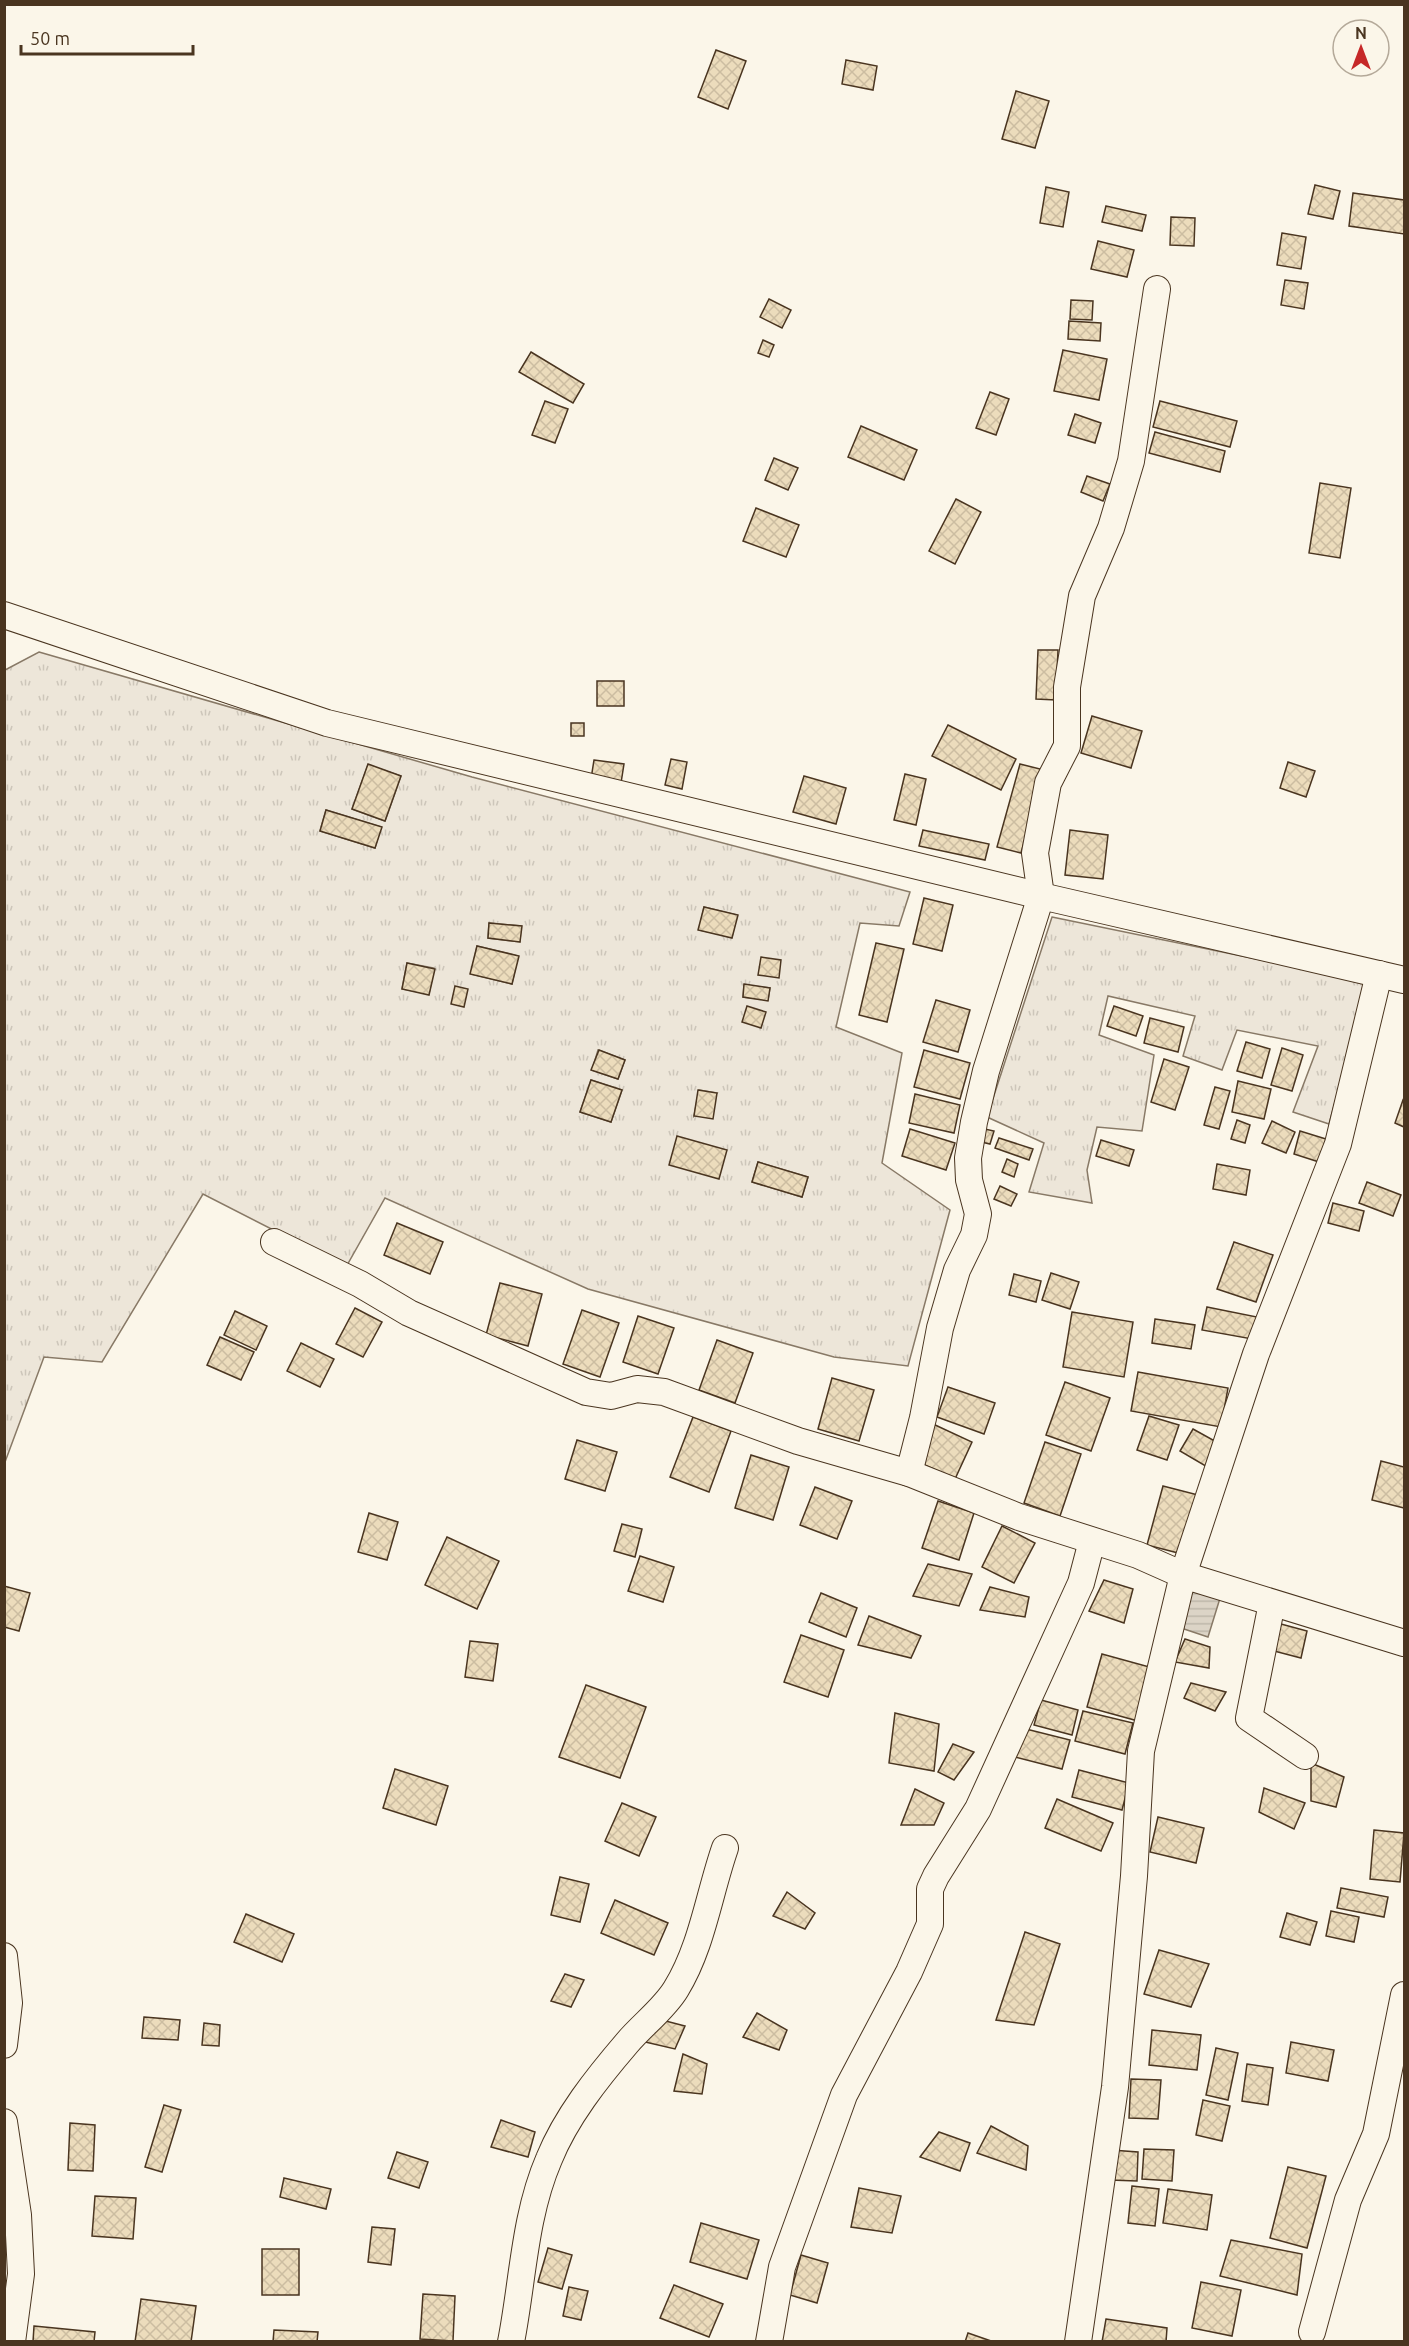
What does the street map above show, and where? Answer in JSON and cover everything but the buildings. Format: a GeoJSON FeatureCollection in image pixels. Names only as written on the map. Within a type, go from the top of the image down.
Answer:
{"type":"FeatureCollection","features":[{"type":"Feature","properties":{"kind":"street"},"geometry":{"type":"LineString","coordinates":[[909,1473],[921,1427],[940,1328],[957,1270],[974,1235],[978,1214],[969,1180],[968,1158],[986,1071],[1041,896],[1035,853],[1048,783],[1067,746],[1067,687],[1082,596],[1112,528],[1131,461],[1157,289]]}},
{"type":"Feature","properties":{"kind":"street"},"geometry":{"type":"LineString","coordinates":[[4,615],[327,723],[1041,896],[1404,980]]}},
{"type":"Feature","properties":{"kind":"street"},"geometry":{"type":"LineString","coordinates":[[1078,2342],[1115,2087],[1134,1876],[1141,1751],[1183,1575],[1256,1354],[1338,1144],[1379,974]]}},
{"type":"Feature","properties":{"kind":"street"},"geometry":{"type":"LineString","coordinates":[[274,1242],[360,1284],[409,1313],[586,1392],[611,1396],[637,1389],[664,1392],[798,1441],[909,1473],[1019,1517],[1138,1556],[1183,1575],[1404,1643]]}},
{"type":"Feature","properties":{"kind":"street"},"geometry":{"type":"LineString","coordinates":[[769,2342],[782,2267],[844,2095],[909,1972],[930,1924],[930,1889],[978,1809],[1081,1583],[1092,1541]]}},
{"type":"Feature","properties":{"kind":"street"},"geometry":{"type":"LineString","coordinates":[[1272,1603],[1249,1718],[1305,1756]]}},
{"type":"Feature","properties":{"kind":"street"},"geometry":{"type":"LineString","coordinates":[[511,2342],[529,2225],[549,2160],[573,2113],[592,2087],[627,2042],[676,1990],[697,1944],[725,1848]]}},
{"type":"Feature","properties":{"kind":"street"},"geometry":{"type":"LineString","coordinates":[[4,1956],[9,2003],[4,2045]]}},
{"type":"Feature","properties":{"kind":"street"},"geometry":{"type":"LineString","coordinates":[[1312,2332],[1348,2200],[1376,2134],[1404,1995]]}},
{"type":"Feature","properties":{"kind":"street"},"geometry":{"type":"LineString","coordinates":[[4,2121],[18,2215],[21,2274],[12,2342]]}},
{"type":"Feature","properties":{"kind":"green space"},"geometry":{"type":"Polygon","coordinates":[[[39,652],[472,777],[910,892],[899,926],[860,923],[836,1027],[902,1053],[882,1163],[950,1210],[908,1366],[834,1357],[588,1289],[385,1198],[346,1267],[203,1194],[102,1362],[44,1357],[5,1462],[5,670],[39,652]],[[368,765],[352,809],[385,821],[401,776],[368,765]],[[326,810],[320,831],[375,848],[381,827],[326,810]],[[704,907],[699,930],[732,937],[737,915],[704,907]],[[489,923],[488,938],[520,942],[521,926],[489,923]],[[477,946],[471,974],[512,984],[518,956],[477,946]],[[407,963],[402,989],[429,994],[434,968],[407,963]],[[744,985],[743,997],[768,1000],[770,988],[744,985]],[[598,1050],[592,1070],[618,1079],[625,1060],[598,1050]],[[591,1080],[580,1112],[611,1122],[622,1090],[591,1080]],[[699,1090],[694,1116],[717,1093],[699,1090]],[[758,1162],[752,1182],[802,1197],[808,1177],[758,1162]]]}},
{"type":"Feature","properties":{"kind":"green space"},"geometry":{"type":"Polygon","coordinates":[[[1052,917],[1368,982],[1329,1124],[1293,1112],[1318,1046],[1237,1030],[1222,1070],[1183,1056],[1195,1016],[1108,996],[1099,1035],[1154,1055],[1142,1131],[1097,1127],[1087,1170],[1092,1203],[1029,1192],[1044,1143],[987,1117],[1052,917]]]}},
{"type":"Feature","properties":{"kind":"shaded area"},"geometry":{"type":"Polygon","coordinates":[[[1193,1586],[1221,1595],[1208,1637],[1181,1628],[1193,1586]]]}}]}
